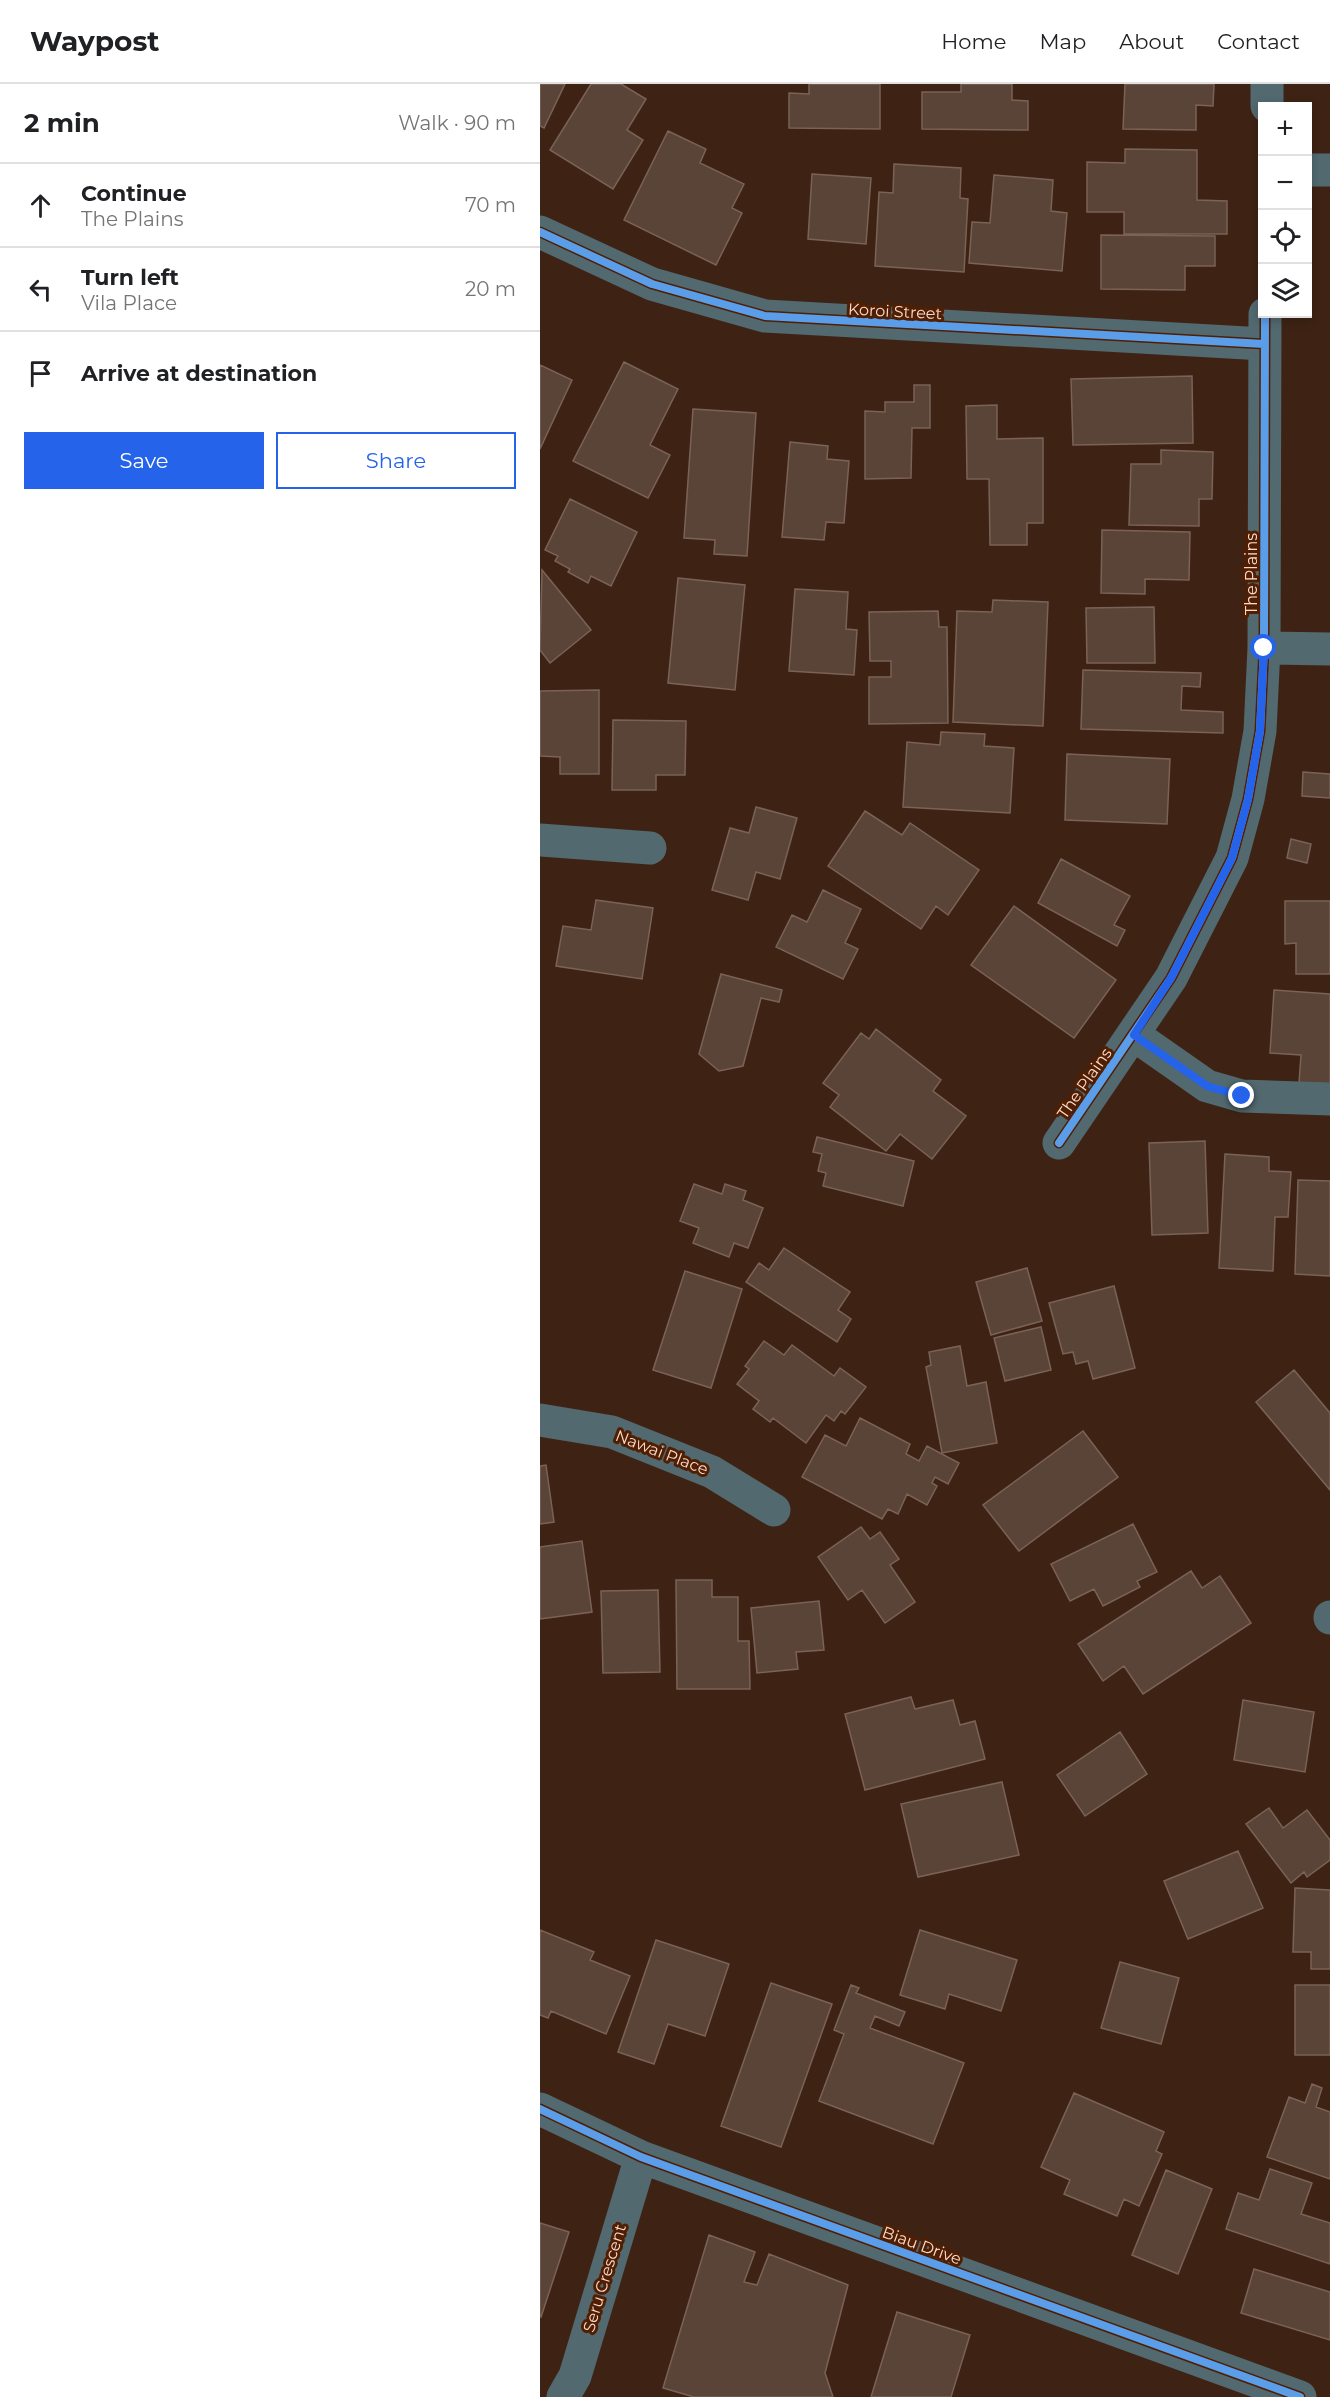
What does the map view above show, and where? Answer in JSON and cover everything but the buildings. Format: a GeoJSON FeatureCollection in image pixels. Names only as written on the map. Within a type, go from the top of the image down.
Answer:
{"type":"FeatureCollection","features":[{"type":"Feature","properties":{"kind":"street"},"geometry":{"type":"LineString","coordinates":[[1267,84],[1267,102]]}},
{"type":"Feature","properties":{"kind":"street"},"geometry":{"type":"LineString","coordinates":[[1312,170],[1330,170]]}},
{"type":"Feature","properties":{"kind":"street","name":"Koroi Street"},"geometry":{"type":"LineString","coordinates":[[540,232],[652,284],[765,316],[1265,329]]}},
{"type":"Feature","properties":{"kind":"street","name":"The Plains"},"geometry":{"type":"LineString","coordinates":[[1059,1143],[1171,978],[1232,858],[1248,799],[1260,731],[1264,648],[1265,329]]}},
{"type":"Feature","properties":{"kind":"street"},"geometry":{"type":"LineString","coordinates":[[1264,648],[1330,650]]}},
{"type":"Feature","properties":{"kind":"street"},"geometry":{"type":"LineString","coordinates":[[540,840],[650,848]]}},
{"type":"Feature","properties":{"kind":"street"},"geometry":{"type":"LineString","coordinates":[[1134,1035],[1207,1086],[1242,1096],[1330,1099]]}},
{"type":"Feature","properties":{"kind":"street","name":"Nawai Place"},"geometry":{"type":"LineString","coordinates":[[540,1420],[612,1432],[633,1440],[712,1472],[774,1510]]}},
{"type":"Feature","properties":{"kind":"street","name":"Biau Drive"},"geometry":{"type":"LineString","coordinates":[[540,2109],[641,2157],[1300,2397]]}},
{"type":"Feature","properties":{"kind":"street","name":"Seru Crescent"},"geometry":{"type":"LineString","coordinates":[[563,2397],[575,2376],[641,2157]]}},
{"type":"Feature","properties":{"kind":"cycle path"},"geometry":{"type":"LineString","coordinates":[[540,232],[652,284],[765,316],[1264,344]]}},
{"type":"Feature","properties":{"kind":"cycle path"},"geometry":{"type":"LineString","coordinates":[[1059,1143],[1171,978],[1232,858],[1248,799],[1260,731],[1264,648],[1265,318]]}},
{"type":"Feature","properties":{"kind":"cycle path"},"geometry":{"type":"LineString","coordinates":[[540,2109],[641,2157],[1300,2397]]}},
{"type":"Feature","properties":{"kind":"route"},"geometry":{"type":"LineString","coordinates":[[1242,1096],[1207,1086],[1134,1035],[1171,978],[1232,858],[1248,799],[1260,731],[1264,648]]}}]}
